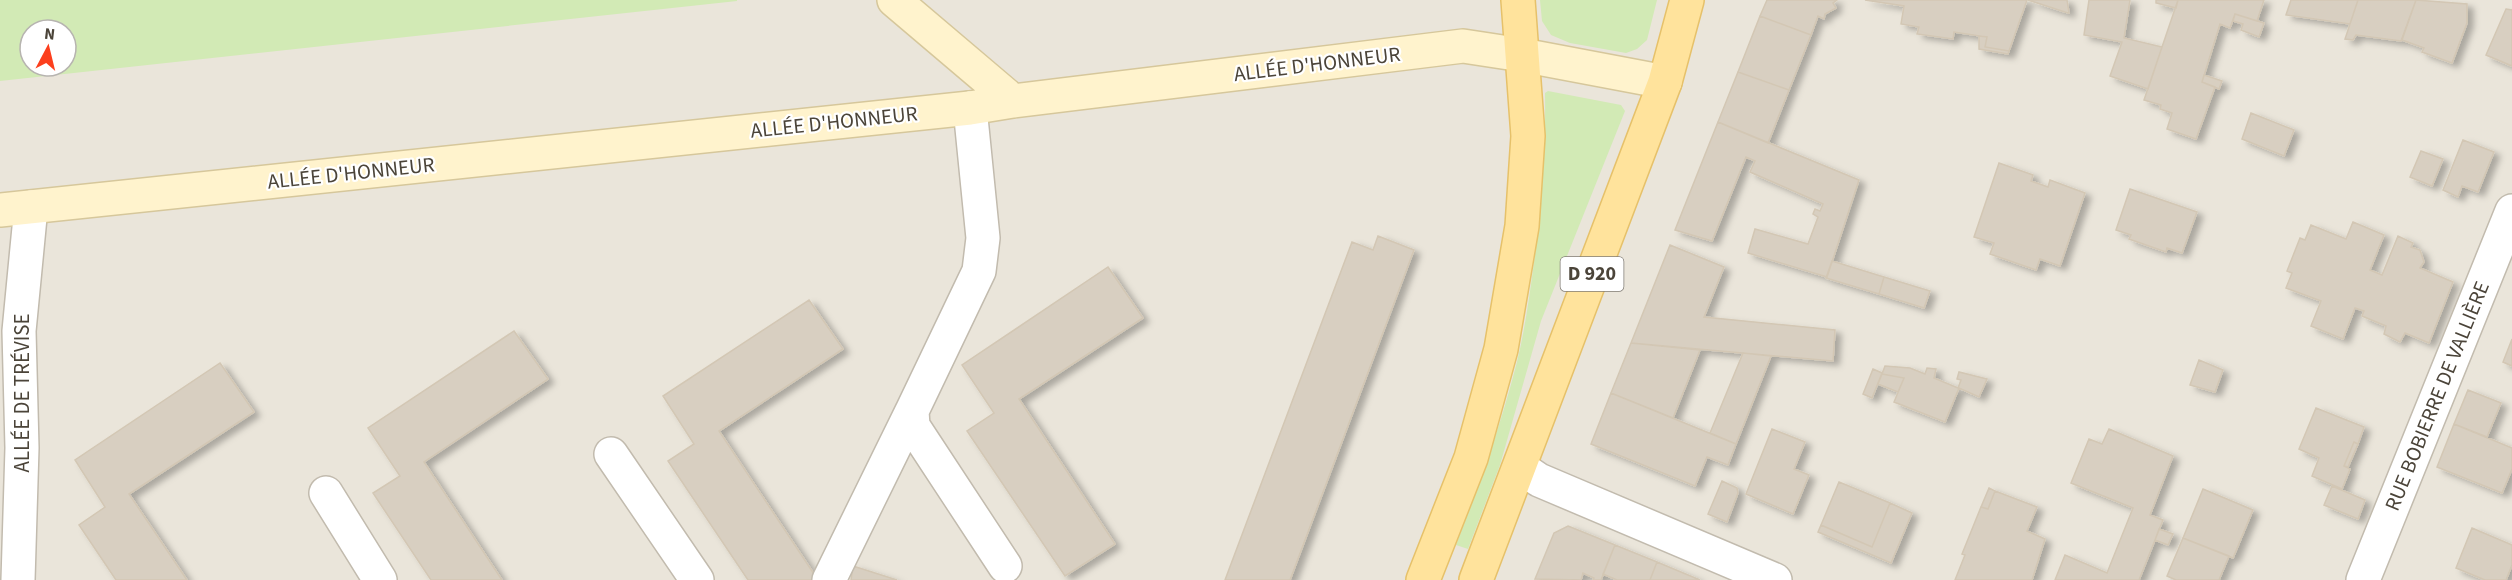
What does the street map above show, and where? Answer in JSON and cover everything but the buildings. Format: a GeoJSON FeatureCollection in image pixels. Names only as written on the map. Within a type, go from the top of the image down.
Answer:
{"type":"FeatureCollection","features":[{"type":"Feature","properties":{"kind":"main road"},"geometry":{"type":"LineString","coordinates":[[894,0],[1013,100]]}},
{"type":"Feature","properties":{"kind":"main road"},"geometry":{"type":"LineString","coordinates":[[1423,580],[1471,458],[1501,349],[1522,226],[1528,136],[1518,0]]}},
{"type":"Feature","properties":{"kind":"main road","name":"D 920"},"geometry":{"type":"LineString","coordinates":[[1476,580],[1665,82],[1688,0]]}},
{"type":"Feature","properties":{"kind":"main road","name":"ALLÉE D'HONNEUR"},"geometry":{"type":"LineString","coordinates":[[16,208],[970,108],[1013,100],[1463,46],[1665,82]]}},
{"type":"Feature","properties":{"kind":"street"},"geometry":{"type":"LineString","coordinates":[[829,580],[979,271],[983,238],[970,108]]}},
{"type":"Feature","properties":{"kind":"street","name":"ALLÉE DE TRÉVISE"},"geometry":{"type":"LineString","coordinates":[[16,208],[22,448],[18,580]]}},
{"type":"Feature","properties":{"kind":"street","name":"RUE BOBIERRE DE VALLIÈRE"},"geometry":{"type":"LineString","coordinates":[[2363,580],[2512,211]]}},
{"type":"Feature","properties":{"kind":"street"},"geometry":{"type":"LineString","coordinates":[[912,411],[913,426],[1005,566]]}},
{"type":"Feature","properties":{"kind":"street"},"geometry":{"type":"LineString","coordinates":[[611,454],[697,580]]}},
{"type":"Feature","properties":{"kind":"street"},"geometry":{"type":"LineString","coordinates":[[1520,467],[1539,480],[1775,580]]}},
{"type":"Feature","properties":{"kind":"street"},"geometry":{"type":"LineString","coordinates":[[326,494],[380,580]]}},
{"type":"Feature","properties":{"kind":"shaded area"},"geometry":{"type":"Polygon","coordinates":[[[0,0],[2512,0],[2512,580],[0,580],[0,0]]]}},
{"type":"Feature","properties":{"kind":"green space"},"geometry":{"type":"Polygon","coordinates":[[[0,0],[737,0],[78,73],[78,18],[18,18],[18,78],[28,78],[0,81],[0,0]]]}},
{"type":"Feature","properties":{"kind":"green space"},"geometry":{"type":"Polygon","coordinates":[[[1540,0],[1657,0],[1647,40],[1637,49],[1626,53],[1570,43],[1551,35],[1542,21],[1540,0]]]}},
{"type":"Feature","properties":{"kind":"green space"},"geometry":{"type":"Polygon","coordinates":[[[1548,91],[1621,105],[1625,111],[1541,321],[1500,465],[1468,549],[1456,545],[1501,419],[1517,364],[1525,324],[1538,225],[1544,160],[1545,93],[1548,91]]]}}]}
